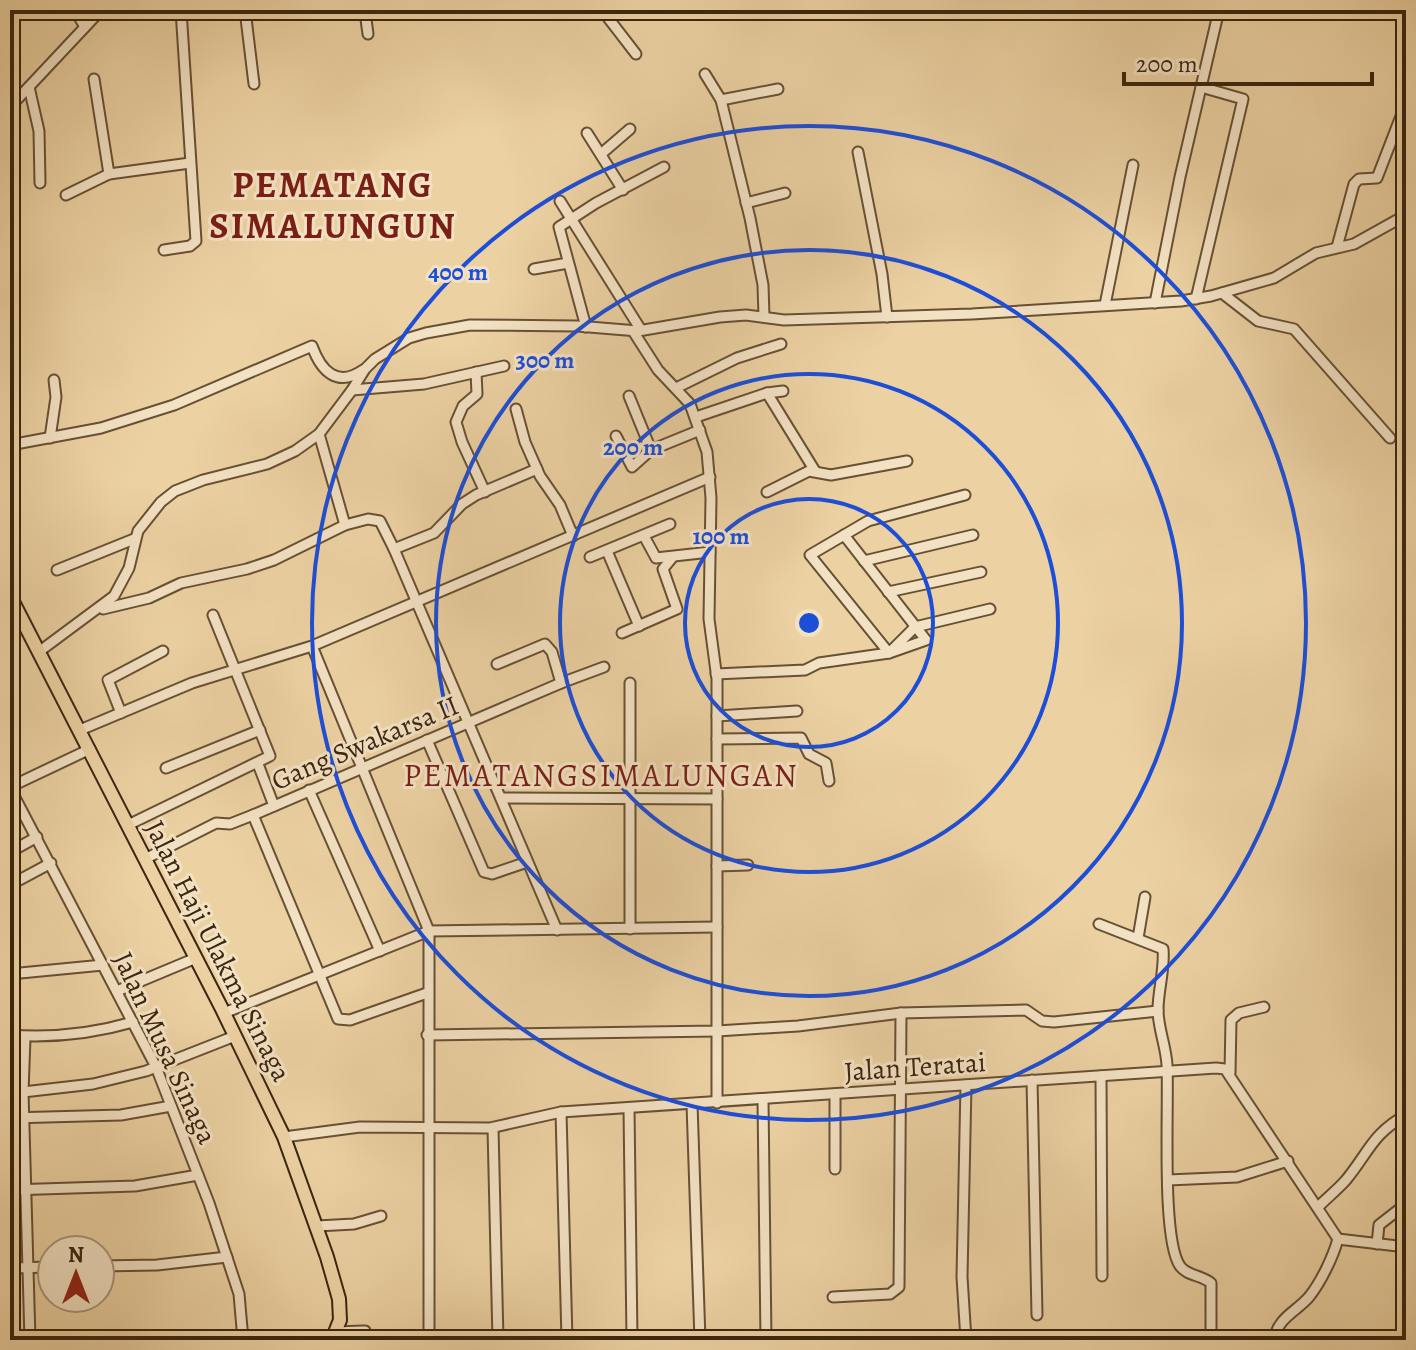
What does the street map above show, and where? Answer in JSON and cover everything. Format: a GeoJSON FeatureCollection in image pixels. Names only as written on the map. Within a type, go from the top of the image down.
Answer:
{"type":"FeatureCollection","features":[{"type":"Feature","properties":{"kind":"main road","name":"Jalan Haji Ulakma Sinaga"},"geometry":{"type":"LineString","coordinates":[[10,596],[16,624],[40,651],[284,1137],[317,1226],[339,1299],[341,1310],[335,1336]]}},
{"type":"Feature","properties":{"kind":"street"},"geometry":{"type":"LineString","coordinates":[[79,10],[85,27]]}},
{"type":"Feature","properties":{"kind":"street"},"geometry":{"type":"LineString","coordinates":[[10,107],[101,10]]}},
{"type":"Feature","properties":{"kind":"street"},"geometry":{"type":"LineString","coordinates":[[164,250],[190,246],[196,241],[181,10]]}},
{"type":"Feature","properties":{"kind":"street"},"geometry":{"type":"LineString","coordinates":[[245,10],[254,84]]}},
{"type":"Feature","properties":{"kind":"street"},"geometry":{"type":"LineString","coordinates":[[331,11],[396,10]]}},
{"type":"Feature","properties":{"kind":"street"},"geometry":{"type":"LineString","coordinates":[[602,10],[636,54]]}},
{"type":"Feature","properties":{"kind":"street"},"geometry":{"type":"LineString","coordinates":[[1155,303],[1157,282],[1219,10]]}},
{"type":"Feature","properties":{"kind":"street"},"geometry":{"type":"LineString","coordinates":[[365,12],[368,34]]}},
{"type":"Feature","properties":{"kind":"street"},"geometry":{"type":"LineString","coordinates":[[705,74],[721,100],[760,268],[764,317]]}},
{"type":"Feature","properties":{"kind":"street"},"geometry":{"type":"LineString","coordinates":[[94,79],[109,174]]}},
{"type":"Feature","properties":{"kind":"street"},"geometry":{"type":"LineString","coordinates":[[29,87],[39,131],[40,183]]}},
{"type":"Feature","properties":{"kind":"street"},"geometry":{"type":"LineString","coordinates":[[1196,299],[1243,99],[1201,87]]}},
{"type":"Feature","properties":{"kind":"street"},"geometry":{"type":"LineString","coordinates":[[721,100],[778,89]]}},
{"type":"Feature","properties":{"kind":"street"},"geometry":{"type":"LineString","coordinates":[[1337,247],[1354,184],[1359,179],[1377,178],[1406,103]]}},
{"type":"Feature","properties":{"kind":"street"},"geometry":{"type":"LineString","coordinates":[[601,154],[630,129]]}},
{"type":"Feature","properties":{"kind":"street"},"geometry":{"type":"LineString","coordinates":[[587,133],[623,190]]}},
{"type":"Feature","properties":{"kind":"street"},"geometry":{"type":"LineString","coordinates":[[858,152],[882,274],[887,317]]}},
{"type":"Feature","properties":{"kind":"street"},"geometry":{"type":"LineString","coordinates":[[66,195],[109,174],[190,163]]}},
{"type":"Feature","properties":{"kind":"street"},"geometry":{"type":"LineString","coordinates":[[1105,305],[1133,165]]}},
{"type":"Feature","properties":{"kind":"street"},"geometry":{"type":"LineString","coordinates":[[586,327],[559,227],[664,167]]}},
{"type":"Feature","properties":{"kind":"street"},"geometry":{"type":"LineString","coordinates":[[746,203],[785,193]]}},
{"type":"Feature","properties":{"kind":"street"},"geometry":{"type":"LineString","coordinates":[[560,201],[658,370],[676,388],[696,417],[707,452],[710,477],[709,619],[716,674],[717,716],[717,1103]]}},
{"type":"Feature","properties":{"kind":"street"},"geometry":{"type":"LineString","coordinates":[[10,445],[101,428],[174,405],[312,346],[322,368],[329,374],[347,378],[409,338],[448,327],[637,330],[720,317],[784,320],[972,314],[1196,299],[1274,278],[1316,253],[1354,244],[1406,215]]}},
{"type":"Feature","properties":{"kind":"street"},"geometry":{"type":"LineString","coordinates":[[534,269],[568,263]]}},
{"type":"Feature","properties":{"kind":"street"},"geometry":{"type":"LineString","coordinates":[[1222,293],[1258,321],[1294,329],[1390,438]]}},
{"type":"Feature","properties":{"kind":"street"},"geometry":{"type":"LineString","coordinates":[[676,388],[737,358],[781,344]]}},
{"type":"Feature","properties":{"kind":"street"},"geometry":{"type":"LineString","coordinates":[[352,390],[424,384],[504,366]]}},
{"type":"Feature","properties":{"kind":"street"},"geometry":{"type":"LineString","coordinates":[[40,651],[114,596],[129,568],[134,539],[142,524],[175,491],[188,484],[280,459],[319,434],[365,369]]}},
{"type":"Feature","properties":{"kind":"street"},"geometry":{"type":"LineString","coordinates":[[476,372],[477,394],[463,406],[456,422],[485,492]]}},
{"type":"Feature","properties":{"kind":"street"},"geometry":{"type":"LineString","coordinates":[[50,438],[56,397],[54,380]]}},
{"type":"Feature","properties":{"kind":"street"},"geometry":{"type":"LineString","coordinates":[[696,417],[767,393],[783,391]]}},
{"type":"Feature","properties":{"kind":"street"},"geometry":{"type":"LineString","coordinates":[[767,393],[815,471]]}},
{"type":"Feature","properties":{"kind":"street"},"geometry":{"type":"LineString","coordinates":[[629,396],[651,450]]}},
{"type":"Feature","properties":{"kind":"street"},"geometry":{"type":"LineString","coordinates":[[516,409],[525,442],[537,469],[560,505],[573,536]]}},
{"type":"Feature","properties":{"kind":"street"},"geometry":{"type":"LineString","coordinates":[[616,436],[632,467],[651,450],[700,430]]}},
{"type":"Feature","properties":{"kind":"street"},"geometry":{"type":"LineString","coordinates":[[319,434],[345,525]]}},
{"type":"Feature","properties":{"kind":"street"},"geometry":{"type":"LineString","coordinates":[[767,492],[803,473],[815,471],[831,475],[907,461]]}},
{"type":"Feature","properties":{"kind":"street"},"geometry":{"type":"LineString","coordinates":[[394,549],[434,533],[462,504],[537,469]]}},
{"type":"Feature","properties":{"kind":"street"},"geometry":{"type":"LineString","coordinates":[[80,730],[192,683],[312,646],[710,477]]}},
{"type":"Feature","properties":{"kind":"street"},"geometry":{"type":"LineString","coordinates":[[889,653],[810,555],[868,521],[965,495]]}},
{"type":"Feature","properties":{"kind":"street"},"geometry":{"type":"LineString","coordinates":[[98,610],[149,598],[181,583],[274,560],[345,525],[376,518],[394,549],[557,930]]}},
{"type":"Feature","properties":{"kind":"street"},"geometry":{"type":"LineString","coordinates":[[590,557],[670,524]]}},
{"type":"Feature","properties":{"kind":"street"},"geometry":{"type":"LineString","coordinates":[[716,674],[805,670],[819,663],[889,653],[926,640],[844,535]]}},
{"type":"Feature","properties":{"kind":"street"},"geometry":{"type":"LineString","coordinates":[[864,561],[973,535]]}},
{"type":"Feature","properties":{"kind":"street"},"geometry":{"type":"LineString","coordinates":[[644,536],[656,558],[710,552]]}},
{"type":"Feature","properties":{"kind":"street"},"geometry":{"type":"LineString","coordinates":[[57,570],[134,539]]}},
{"type":"Feature","properties":{"kind":"street"},"geometry":{"type":"LineString","coordinates":[[607,551],[639,626]]}},
{"type":"Feature","properties":{"kind":"street"},"geometry":{"type":"LineString","coordinates":[[622,633],[677,609],[663,569],[672,558]]}},
{"type":"Feature","properties":{"kind":"street"},"geometry":{"type":"LineString","coordinates":[[888,592],[981,572]]}},
{"type":"Feature","properties":{"kind":"street"},"geometry":{"type":"LineString","coordinates":[[889,653],[915,627],[990,609]]}},
{"type":"Feature","properties":{"kind":"street"},"geometry":{"type":"LineString","coordinates":[[128,825],[270,756],[213,615]]}},
{"type":"Feature","properties":{"kind":"street"},"geometry":{"type":"LineString","coordinates":[[497,664],[545,644],[552,652],[561,683]]}},
{"type":"Feature","properties":{"kind":"street"},"geometry":{"type":"LineString","coordinates":[[312,646],[429,931],[429,1340]]}},
{"type":"Feature","properties":{"kind":"street"},"geometry":{"type":"LineString","coordinates":[[121,713],[108,680],[163,651]]}},
{"type":"Feature","properties":{"kind":"street","name":"Gang Swakarsa II"},"geometry":{"type":"LineString","coordinates":[[145,859],[216,823],[230,824],[253,815],[604,667]]}},
{"type":"Feature","properties":{"kind":"street"},"geometry":{"type":"LineString","coordinates":[[630,683],[630,929]]}},
{"type":"Feature","properties":{"kind":"street"},"geometry":{"type":"LineString","coordinates":[[717,716],[797,711]]}},
{"type":"Feature","properties":{"kind":"street"},"geometry":{"type":"LineString","coordinates":[[166,768],[260,730]]}},
{"type":"Feature","properties":{"kind":"street"},"geometry":{"type":"LineString","coordinates":[[717,739],[801,738],[809,754],[826,763],[829,781]]}},
{"type":"Feature","properties":{"kind":"street"},"geometry":{"type":"LineString","coordinates":[[427,740],[484,872],[492,874],[527,862]]}},
{"type":"Feature","properties":{"kind":"street"},"geometry":{"type":"LineString","coordinates":[[10,788],[90,749]]}},
{"type":"Feature","properties":{"kind":"street"},"geometry":{"type":"LineString","coordinates":[[258,764],[274,806]]}},
{"type":"Feature","properties":{"kind":"street","name":"Jalan Musa Sinaga"},"geometry":{"type":"LineString","coordinates":[[10,788],[156,1067],[239,1294],[243,1338]]}},
{"type":"Feature","properties":{"kind":"street"},"geometry":{"type":"LineString","coordinates":[[309,790],[380,951]]}},
{"type":"Feature","properties":{"kind":"street"},"geometry":{"type":"LineString","coordinates":[[501,798],[717,799]]}},
{"type":"Feature","properties":{"kind":"street"},"geometry":{"type":"LineString","coordinates":[[253,815],[340,1021],[427,993]]}},
{"type":"Feature","properties":{"kind":"street"},"geometry":{"type":"LineString","coordinates":[[10,852],[37,837]]}},
{"type":"Feature","properties":{"kind":"street"},"geometry":{"type":"LineString","coordinates":[[10,885],[51,863]]}},
{"type":"Feature","properties":{"kind":"street"},"geometry":{"type":"LineString","coordinates":[[717,866],[748,865]]}},
{"type":"Feature","properties":{"kind":"street"},"geometry":{"type":"LineString","coordinates":[[1138,938],[1145,897]]}},
{"type":"Feature","properties":{"kind":"street"},"geometry":{"type":"LineString","coordinates":[[1099,924],[1163,949],[1158,1011],[1167,1071],[1168,1180],[1175,1256],[1186,1273],[1206,1278],[1211,1283],[1211,1340]]}},
{"type":"Feature","properties":{"kind":"street"},"geometry":{"type":"LineString","coordinates":[[224,1013],[429,931],[717,927]]}},
{"type":"Feature","properties":{"kind":"street"},"geometry":{"type":"LineString","coordinates":[[117,991],[196,958]]}},
{"type":"Feature","properties":{"kind":"street"},"geometry":{"type":"LineString","coordinates":[[10,974],[103,965]]}},
{"type":"Feature","properties":{"kind":"street"},"geometry":{"type":"LineString","coordinates":[[1264,1007],[1239,1013],[1231,1020],[1230,1073],[1338,1239]]}},
{"type":"Feature","properties":{"kind":"street"},"geometry":{"type":"LineString","coordinates":[[427,1035],[717,1031],[798,1026],[901,1013],[1026,1010],[1042,1021],[1054,1022],[1158,1011]]}},
{"type":"Feature","properties":{"kind":"street"},"geometry":{"type":"LineString","coordinates":[[833,1297],[890,1294],[899,1287],[901,1013]]}},
{"type":"Feature","properties":{"kind":"street"},"geometry":{"type":"LineString","coordinates":[[10,1035],[25,1038],[95,1032],[133,1022]]}},
{"type":"Feature","properties":{"kind":"street"},"geometry":{"type":"LineString","coordinates":[[23,1092],[104,1082],[156,1067],[235,1036]]}},
{"type":"Feature","properties":{"kind":"street"},"geometry":{"type":"LineString","coordinates":[[25,1038],[23,1092],[30,1340]]}},
{"type":"Feature","properties":{"kind":"street","name":"Jalan Teratai"},"geometry":{"type":"LineString","coordinates":[[284,1137],[345,1128],[493,1128],[561,1112],[1032,1080],[1216,1068],[1230,1073]]}},
{"type":"Feature","properties":{"kind":"street"},"geometry":{"type":"LineString","coordinates":[[1101,1076],[1102,1276]]}},
{"type":"Feature","properties":{"kind":"street"},"geometry":{"type":"LineString","coordinates":[[1032,1080],[1037,1315]]}},
{"type":"Feature","properties":{"kind":"street"},"geometry":{"type":"LineString","coordinates":[[966,1085],[962,1277],[966,1340]]}},
{"type":"Feature","properties":{"kind":"street"},"geometry":{"type":"LineString","coordinates":[[835,1094],[835,1169]]}},
{"type":"Feature","properties":{"kind":"street"},"geometry":{"type":"LineString","coordinates":[[763,1100],[766,1340]]}},
{"type":"Feature","properties":{"kind":"street"},"geometry":{"type":"LineString","coordinates":[[692,1104],[700,1340]]}},
{"type":"Feature","properties":{"kind":"street"},"geometry":{"type":"LineString","coordinates":[[10,1118],[121,1115],[171,1106]]}},
{"type":"Feature","properties":{"kind":"street"},"geometry":{"type":"LineString","coordinates":[[629,1109],[632,1340]]}},
{"type":"Feature","properties":{"kind":"street"},"geometry":{"type":"LineString","coordinates":[[561,1112],[567,1340]]}},
{"type":"Feature","properties":{"kind":"street"},"geometry":{"type":"LineString","coordinates":[[1318,1207],[1346,1180],[1376,1137],[1406,1115]]}},
{"type":"Feature","properties":{"kind":"street"},"geometry":{"type":"LineString","coordinates":[[493,1128],[498,1340]]}},
{"type":"Feature","properties":{"kind":"street"},"geometry":{"type":"LineString","coordinates":[[1168,1180],[1237,1177],[1288,1161]]}},
{"type":"Feature","properties":{"kind":"street"},"geometry":{"type":"LineString","coordinates":[[10,1190],[135,1186],[198,1175]]}},
{"type":"Feature","properties":{"kind":"street"},"geometry":{"type":"LineString","coordinates":[[1377,1244],[1379,1225],[1406,1204]]}},
{"type":"Feature","properties":{"kind":"street"},"geometry":{"type":"LineString","coordinates":[[317,1226],[354,1224],[381,1216]]}},
{"type":"Feature","properties":{"kind":"street"},"geometry":{"type":"LineString","coordinates":[[1338,1239],[1406,1247]]}},
{"type":"Feature","properties":{"kind":"street"},"geometry":{"type":"LineString","coordinates":[[1274,1340],[1282,1319],[1307,1300],[1314,1289],[1338,1239]]}},
{"type":"Feature","properties":{"kind":"street"},"geometry":{"type":"LineString","coordinates":[[116,1266],[157,1265],[227,1257]]}},
{"type":"Feature","properties":{"kind":"street"},"geometry":{"type":"LineString","coordinates":[[10,1268],[36,1268]]}},
{"type":"Feature","properties":{"kind":"street"},"geometry":{"type":"LineString","coordinates":[[335,1336],[365,1331],[367,1340]]}},
{"type":"Feature","properties":{"kind":"street"},"geometry":{"type":"LineString","coordinates":[[165,1340],[243,1338]]}},
{"type":"Feature","properties":{"kind":"district","name":"PEMATANG SIMALUNGUN"},"geometry":{"type":"Point","coordinates":[333,204]}},
{"type":"Feature","properties":{"kind":"district","name":"PEMATANGSIMALUNGAN"},"geometry":{"type":"Point","coordinates":[601,775]}}]}
